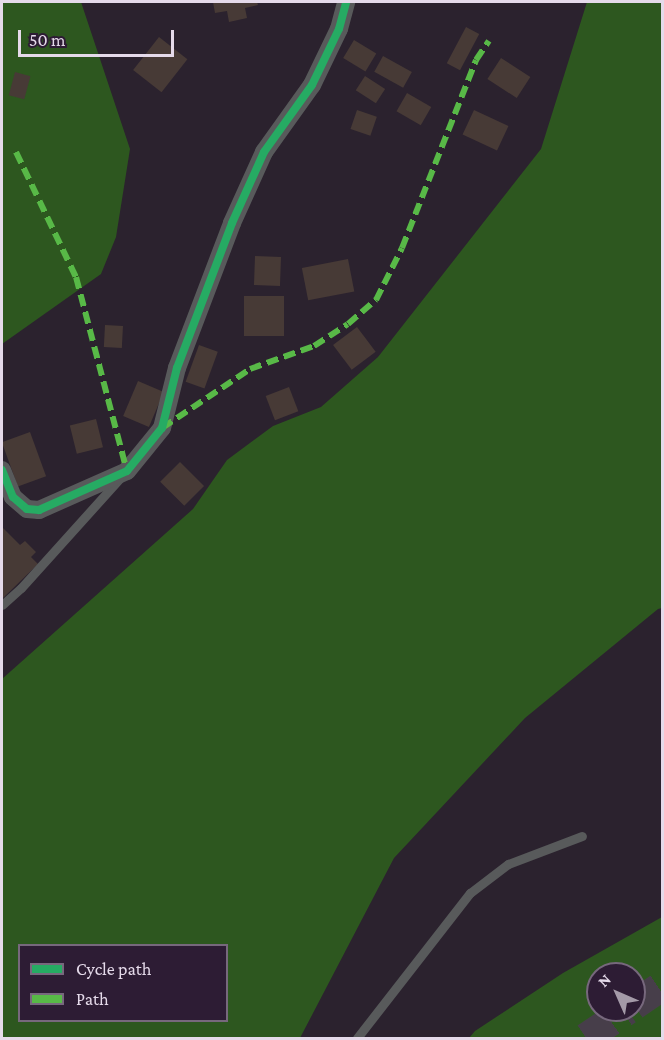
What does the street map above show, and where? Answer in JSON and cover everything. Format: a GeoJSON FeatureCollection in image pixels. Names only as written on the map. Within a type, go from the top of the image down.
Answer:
{"type":"FeatureCollection","features":[{"type":"Feature","properties":{"kind":"street"},"geometry":{"type":"LineString","coordinates":[[2,470],[13,497],[27,509],[39,510],[127,471],[162,428],[177,368],[232,223],[264,152],[312,85],[339,29],[346,2]]}},
{"type":"Feature","properties":{"kind":"lane"},"geometry":{"type":"LineString","coordinates":[[2,605],[21,588],[127,471]]}},
{"type":"Feature","properties":{"kind":"lane"},"geometry":{"type":"LineString","coordinates":[[357,1038],[470,893],[508,864],[582,836]]}},
{"type":"Feature","properties":{"kind":"green space"},"geometry":{"type":"Polygon","coordinates":[[[2,2],[81,2],[130,149],[116,237],[101,274],[2,344],[2,2]]]}},
{"type":"Feature","properties":{"kind":"green space"},"geometry":{"type":"Polygon","coordinates":[[[587,2],[662,2],[662,608],[525,718],[394,858],[300,1038],[2,1038],[2,679],[193,509],[227,460],[273,426],[321,407],[378,357],[541,149],[587,2]]]}},
{"type":"Feature","properties":{"kind":"green space"},"geometry":{"type":"Polygon","coordinates":[[[662,917],[662,1038],[469,1038],[475,1031],[563,973],[662,917]]]}},
{"type":"Feature","properties":{"kind":"building"},"geometry":{"type":"Polygon","coordinates":[[[213,2],[257,2],[258,5],[245,8],[247,18],[229,22],[227,11],[215,13],[213,2]]]}},
{"type":"Feature","properties":{"kind":"building"},"geometry":{"type":"Polygon","coordinates":[[[466,27],[479,34],[460,70],[447,63],[466,27]]]}},
{"type":"Feature","properties":{"kind":"building"},"geometry":{"type":"Polygon","coordinates":[[[159,37],[187,59],[162,92],[133,70],[159,37]]]}},
{"type":"Feature","properties":{"kind":"building"},"geometry":{"type":"Polygon","coordinates":[[[354,40],[376,53],[365,71],[343,58],[354,40]]]}},
{"type":"Feature","properties":{"kind":"building"},"geometry":{"type":"Polygon","coordinates":[[[383,56],[412,72],[403,88],[374,72],[383,56]]]}},
{"type":"Feature","properties":{"kind":"building"},"geometry":{"type":"Polygon","coordinates":[[[501,58],[530,77],[517,98],[487,79],[501,58]]]}},
{"type":"Feature","properties":{"kind":"building"},"geometry":{"type":"Polygon","coordinates":[[[15,72],[30,76],[24,99],[9,95],[15,72]]]}},
{"type":"Feature","properties":{"kind":"building"},"geometry":{"type":"Polygon","coordinates":[[[365,76],[385,89],[376,103],[356,90],[365,76]]]}},
{"type":"Feature","properties":{"kind":"building"},"geometry":{"type":"Polygon","coordinates":[[[407,93],[431,107],[421,125],[396,111],[407,93]]]}},
{"type":"Feature","properties":{"kind":"building"},"geometry":{"type":"Polygon","coordinates":[[[357,110],[377,117],[370,136],[350,129],[357,110]]]}},
{"type":"Feature","properties":{"kind":"building"},"geometry":{"type":"Polygon","coordinates":[[[474,110],[508,126],[497,151],[463,134],[474,110]]]}},
{"type":"Feature","properties":{"kind":"building"},"geometry":{"type":"Polygon","coordinates":[[[255,256],[281,257],[280,286],[254,285],[255,256]]]}},
{"type":"Feature","properties":{"kind":"building"},"geometry":{"type":"Polygon","coordinates":[[[348,259],[354,291],[308,300],[302,268],[348,259]]]}},
{"type":"Feature","properties":{"kind":"building"},"geometry":{"type":"Polygon","coordinates":[[[244,296],[284,296],[284,336],[244,336],[244,296]]]}},
{"type":"Feature","properties":{"kind":"building"},"geometry":{"type":"Polygon","coordinates":[[[105,325],[123,326],[122,348],[104,347],[105,325]]]}},
{"type":"Feature","properties":{"kind":"building"},"geometry":{"type":"Polygon","coordinates":[[[357,327],[376,352],[352,370],[333,345],[357,327]]]}},
{"type":"Feature","properties":{"kind":"building"},"geometry":{"type":"Polygon","coordinates":[[[199,345],[218,352],[204,388],[186,382],[199,345]]]}},
{"type":"Feature","properties":{"kind":"building"},"geometry":{"type":"Polygon","coordinates":[[[138,381],[164,392],[149,427],[123,416],[138,381]]]}},
{"type":"Feature","properties":{"kind":"building"},"geometry":{"type":"Polygon","coordinates":[[[289,387],[298,411],[275,420],[266,396],[289,387]]]}},
{"type":"Feature","properties":{"kind":"building"},"geometry":{"type":"Polygon","coordinates":[[[96,419],[103,447],[77,454],[70,426],[96,419]]]}},
{"type":"Feature","properties":{"kind":"building"},"geometry":{"type":"Polygon","coordinates":[[[30,432],[46,476],[18,486],[2,442],[30,432]]]}},
{"type":"Feature","properties":{"kind":"building"},"geometry":{"type":"Polygon","coordinates":[[[180,462],[204,486],[184,506],[160,482],[180,462]]]}},
{"type":"Feature","properties":{"kind":"building"},"geometry":{"type":"Polygon","coordinates":[[[3,528],[20,545],[25,541],[36,552],[31,557],[38,564],[2,599],[3,528]]]}},
{"type":"Feature","properties":{"kind":"tunnel"},"geometry":{"type":"LineString","coordinates":[[646,997],[662,986]]}},
{"type":"Feature","properties":{"kind":"tunnel"},"geometry":{"type":"LineString","coordinates":[[586,1038],[609,1022]]}},
{"type":"Feature","properties":{"kind":"marked path"},"geometry":{"type":"LineString","coordinates":[[162,428],[250,369],[314,346],[348,324],[376,300],[402,248],[476,60],[489,41]]}},
{"type":"Feature","properties":{"kind":"marked path"},"geometry":{"type":"LineString","coordinates":[[16,152],[76,277],[127,471]]}},
{"type":"Feature","properties":{"kind":"cycle path"},"geometry":{"type":"LineString","coordinates":[[2,470],[13,497],[27,509],[39,510],[127,471],[162,428],[177,368],[232,223],[264,152],[312,85],[339,29],[346,2]]}}]}
